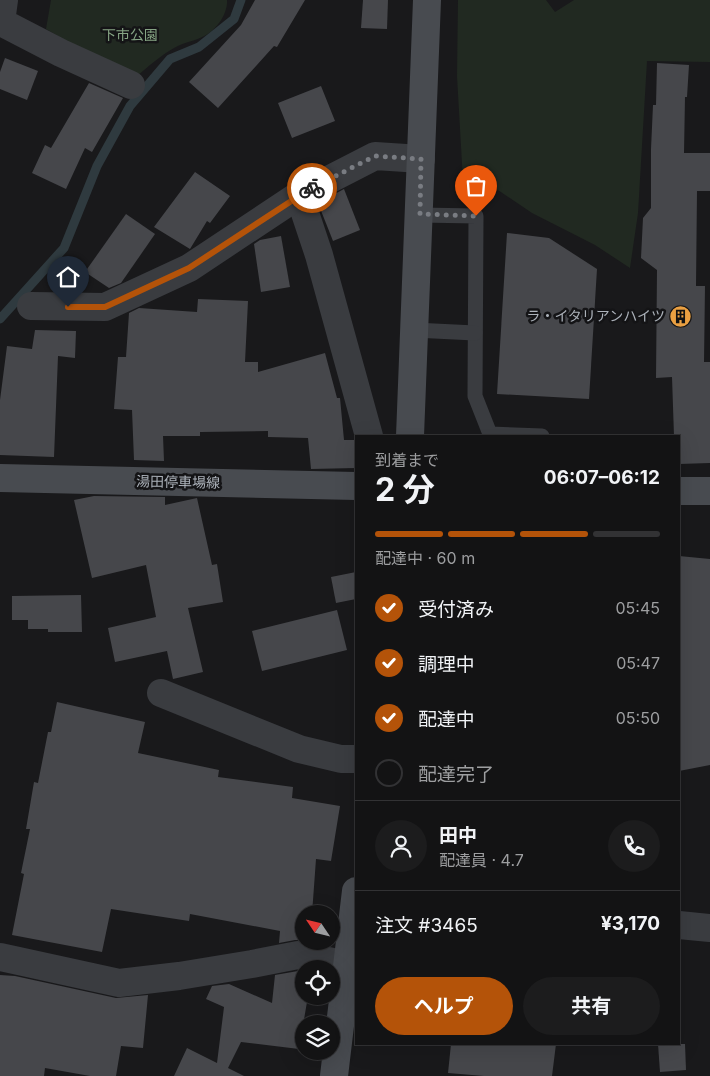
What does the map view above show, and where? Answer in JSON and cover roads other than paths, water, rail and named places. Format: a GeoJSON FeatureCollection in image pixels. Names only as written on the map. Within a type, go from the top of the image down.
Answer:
{"type":"FeatureCollection","features":[{"type":"Feature","properties":{"kind":"street"},"geometry":{"type":"LineString","coordinates":[[4,0],[1,22],[131,85]]}},
{"type":"Feature","properties":{"kind":"street"},"geometry":{"type":"LineString","coordinates":[[410,435],[427,0]]}},
{"type":"Feature","properties":{"kind":"street"},"geometry":{"type":"LineString","coordinates":[[31,306],[105,307],[189,268],[299,196],[375,156],[421,159]]}},
{"type":"Feature","properties":{"kind":"street"},"geometry":{"type":"LineString","coordinates":[[299,196],[319,255],[369,435]]}},
{"type":"Feature","properties":{"kind":"street","name":"湯田停車場線"},"geometry":{"type":"LineString","coordinates":[[0,478],[355,486]]}},
{"type":"Feature","properties":{"kind":"street"},"geometry":{"type":"LineString","coordinates":[[680,491],[710,492]]}},
{"type":"Feature","properties":{"kind":"street"},"geometry":{"type":"LineString","coordinates":[[160,693],[299,749],[341,759],[355,760]]}},
{"type":"Feature","properties":{"kind":"street"},"geometry":{"type":"LineString","coordinates":[[334,1076],[355,906]]}},
{"type":"Feature","properties":{"kind":"street"},"geometry":{"type":"LineString","coordinates":[[680,925],[710,928]]}},
{"type":"Feature","properties":{"kind":"street"},"geometry":{"type":"LineString","coordinates":[[0,957],[119,983],[178,976],[298,955],[348,965]]}},
{"type":"Feature","properties":{"kind":"lane"},"geometry":{"type":"LineString","coordinates":[[420,214],[476,216],[475,396],[490,434],[516,435]]}},
{"type":"Feature","properties":{"kind":"lane"},"geometry":{"type":"LineString","coordinates":[[414,330],[475,333]]}},
{"type":"Feature","properties":{"kind":"waterway"},"geometry":{"type":"LineString","coordinates":[[0,319],[64,248],[97,166],[130,106],[170,59],[199,47],[234,19],[241,0]]}},
{"type":"Feature","properties":{"kind":"place","name":"ラ・イタリアンハイツ"},"geometry":{"type":"Point","coordinates":[681,316]}},
{"type":"Feature","properties":{"kind":"park label","name":"下市公園"},"geometry":{"type":"Point","coordinates":[130,35]}}]}
